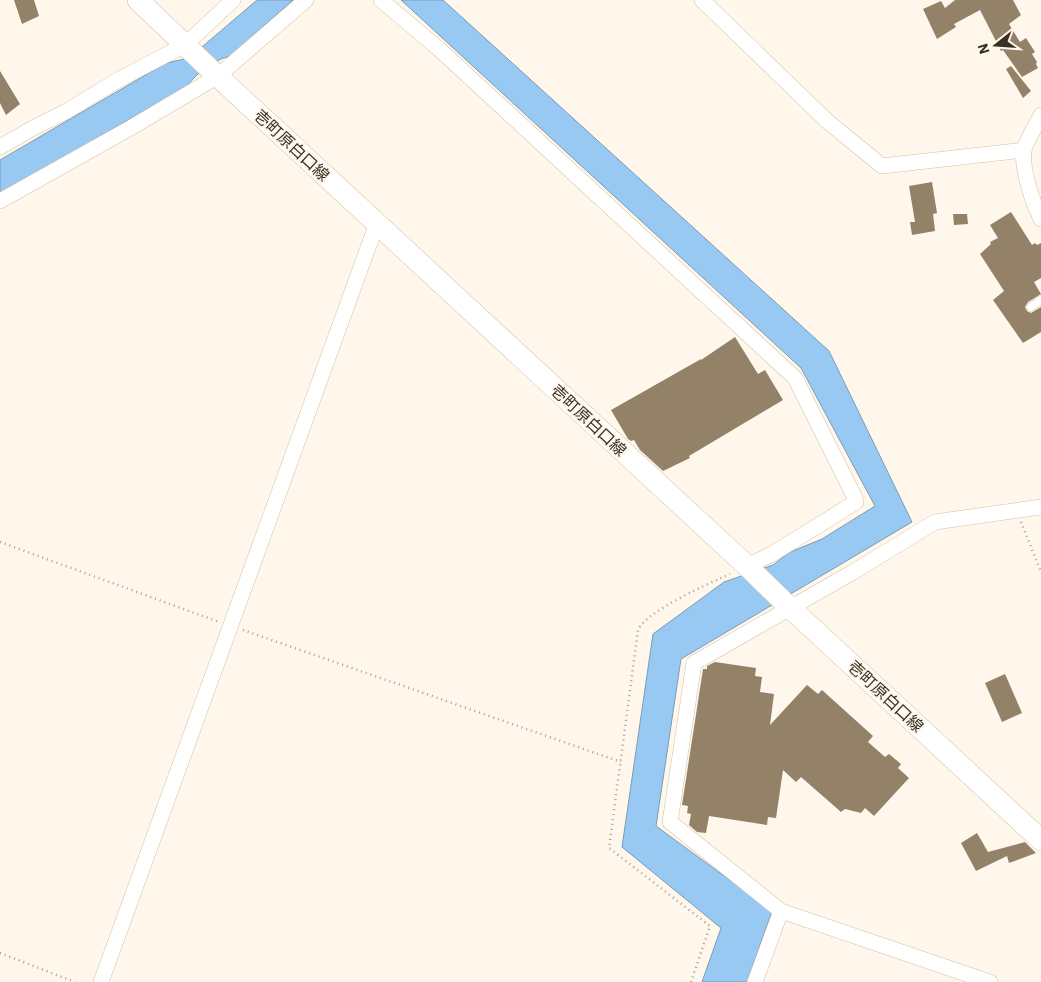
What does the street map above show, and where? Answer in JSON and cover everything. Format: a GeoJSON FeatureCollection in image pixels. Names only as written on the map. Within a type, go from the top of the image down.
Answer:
{"type":"FeatureCollection","features":[{"type":"Feature","properties":{"kind":"main road","name":"壱町原白口線"},"geometry":{"type":"LineString","coordinates":[[138,0],[1041,840]]}},
{"type":"Feature","properties":{"kind":"street"},"geometry":{"type":"LineString","coordinates":[[0,147],[67,111],[116,81],[188,48],[233,0]]}},
{"type":"Feature","properties":{"kind":"street"},"geometry":{"type":"LineString","coordinates":[[0,201],[215,73],[306,0]]}},
{"type":"Feature","properties":{"kind":"street"},"geometry":{"type":"LineString","coordinates":[[381,0],[440,49],[795,378],[856,502],[750,569]]}},
{"type":"Feature","properties":{"kind":"street"},"geometry":{"type":"LineString","coordinates":[[702,0],[827,121],[882,166],[1024,150]]}},
{"type":"Feature","properties":{"kind":"street"},"geometry":{"type":"LineString","coordinates":[[1041,115],[1024,150],[1024,166],[1041,219]]}},
{"type":"Feature","properties":{"kind":"street"},"geometry":{"type":"LineString","coordinates":[[101,982],[377,223]]}},
{"type":"Feature","properties":{"kind":"street"},"geometry":{"type":"LineString","coordinates":[[990,982],[781,911],[670,822],[694,662],[788,604],[853,572],[935,522],[1017,512],[1041,507]]}},
{"type":"Feature","properties":{"kind":"street"},"geometry":{"type":"LineString","coordinates":[[755,982],[781,911]]}},
{"type":"Feature","properties":{"kind":"lane"},"geometry":{"type":"LineString","coordinates":[[1031,307],[1041,300]]}},
{"type":"Feature","properties":{"kind":"path"},"geometry":{"type":"LineString","coordinates":[[1017,512],[1041,572]]}},
{"type":"Feature","properties":{"kind":"path"},"geometry":{"type":"LineString","coordinates":[[0,542],[229,626],[621,762]]}},
{"type":"Feature","properties":{"kind":"path"},"geometry":{"type":"LineString","coordinates":[[691,982],[710,926],[609,848],[638,630],[640,625],[679,598],[750,569]]}},
{"type":"Feature","properties":{"kind":"path"},"geometry":{"type":"LineString","coordinates":[[0,953],[75,982]]}},
{"type":"Feature","properties":{"kind":"water"},"geometry":{"type":"Polygon","coordinates":[[[257,0],[293,0],[230,56],[206,67],[187,86],[0,194],[0,160],[166,63],[189,58],[257,0]]]}},
{"type":"Feature","properties":{"kind":"water"},"geometry":{"type":"Polygon","coordinates":[[[401,0],[443,0],[829,351],[912,522],[681,659],[656,826],[772,911],[747,982],[702,982],[721,928],[622,847],[653,634],[724,582],[773,565],[788,553],[822,539],[875,506],[801,368],[401,0]]]}},
{"type":"Feature","properties":{"kind":"building"},"geometry":{"type":"Polygon","coordinates":[[[14,0],[34,0],[39,16],[22,24],[14,0]]]}},
{"type":"Feature","properties":{"kind":"building"},"geometry":{"type":"Polygon","coordinates":[[[955,0],[1013,0],[1021,15],[1009,24],[1020,42],[1026,38],[1035,52],[1032,54],[1038,68],[1022,77],[1003,50],[1001,51],[980,10],[954,24],[956,27],[937,39],[923,9],[941,1],[945,8],[955,0]]]}},
{"type":"Feature","properties":{"kind":"building"},"geometry":{"type":"Polygon","coordinates":[[[1011,66],[1031,91],[1023,98],[1006,69],[1011,66]]]}},
{"type":"Feature","properties":{"kind":"building"},"geometry":{"type":"Polygon","coordinates":[[[0,71],[20,104],[6,115],[0,103],[0,71]]]}},
{"type":"Feature","properties":{"kind":"building"},"geometry":{"type":"Polygon","coordinates":[[[932,182],[937,213],[933,214],[935,231],[912,235],[910,222],[915,222],[909,186],[932,182]]]}},
{"type":"Feature","properties":{"kind":"building"},"geometry":{"type":"Polygon","coordinates":[[[1011,212],[1032,245],[1041,243],[1041,278],[1034,282],[1041,294],[1028,302],[1025,307],[1031,313],[1041,307],[1041,332],[1023,343],[993,300],[1004,291],[980,254],[991,244],[990,242],[998,238],[990,225],[1011,212]]]}},
{"type":"Feature","properties":{"kind":"building"},"geometry":{"type":"Polygon","coordinates":[[[953,214],[967,214],[968,224],[954,225],[953,214]]]}},
{"type":"Feature","properties":{"kind":"building"},"geometry":{"type":"Polygon","coordinates":[[[735,337],[758,374],[765,370],[783,400],[689,456],[690,458],[663,471],[640,450],[634,440],[628,439],[611,410],[701,360],[735,337]]]}},
{"type":"Feature","properties":{"kind":"building"},"geometry":{"type":"Polygon","coordinates":[[[715,662],[756,668],[755,676],[762,677],[760,692],[774,694],[770,725],[807,685],[818,694],[822,690],[873,736],[868,742],[885,757],[889,754],[901,764],[898,768],[909,778],[874,816],[865,808],[861,813],[845,809],[841,812],[801,777],[796,782],[783,770],[776,818],[768,817],[767,825],[709,816],[706,833],[697,832],[689,825],[691,814],[687,813],[688,806],[682,805],[703,669],[707,669],[707,666],[715,662]]]}},
{"type":"Feature","properties":{"kind":"building"},"geometry":{"type":"Polygon","coordinates":[[[1005,674],[1022,713],[1002,722],[985,683],[1005,674]]]}},
{"type":"Feature","properties":{"kind":"building"},"geometry":{"type":"Polygon","coordinates":[[[977,833],[988,852],[1025,842],[1036,853],[1009,863],[1007,856],[976,871],[961,843],[977,833]]]}}]}
